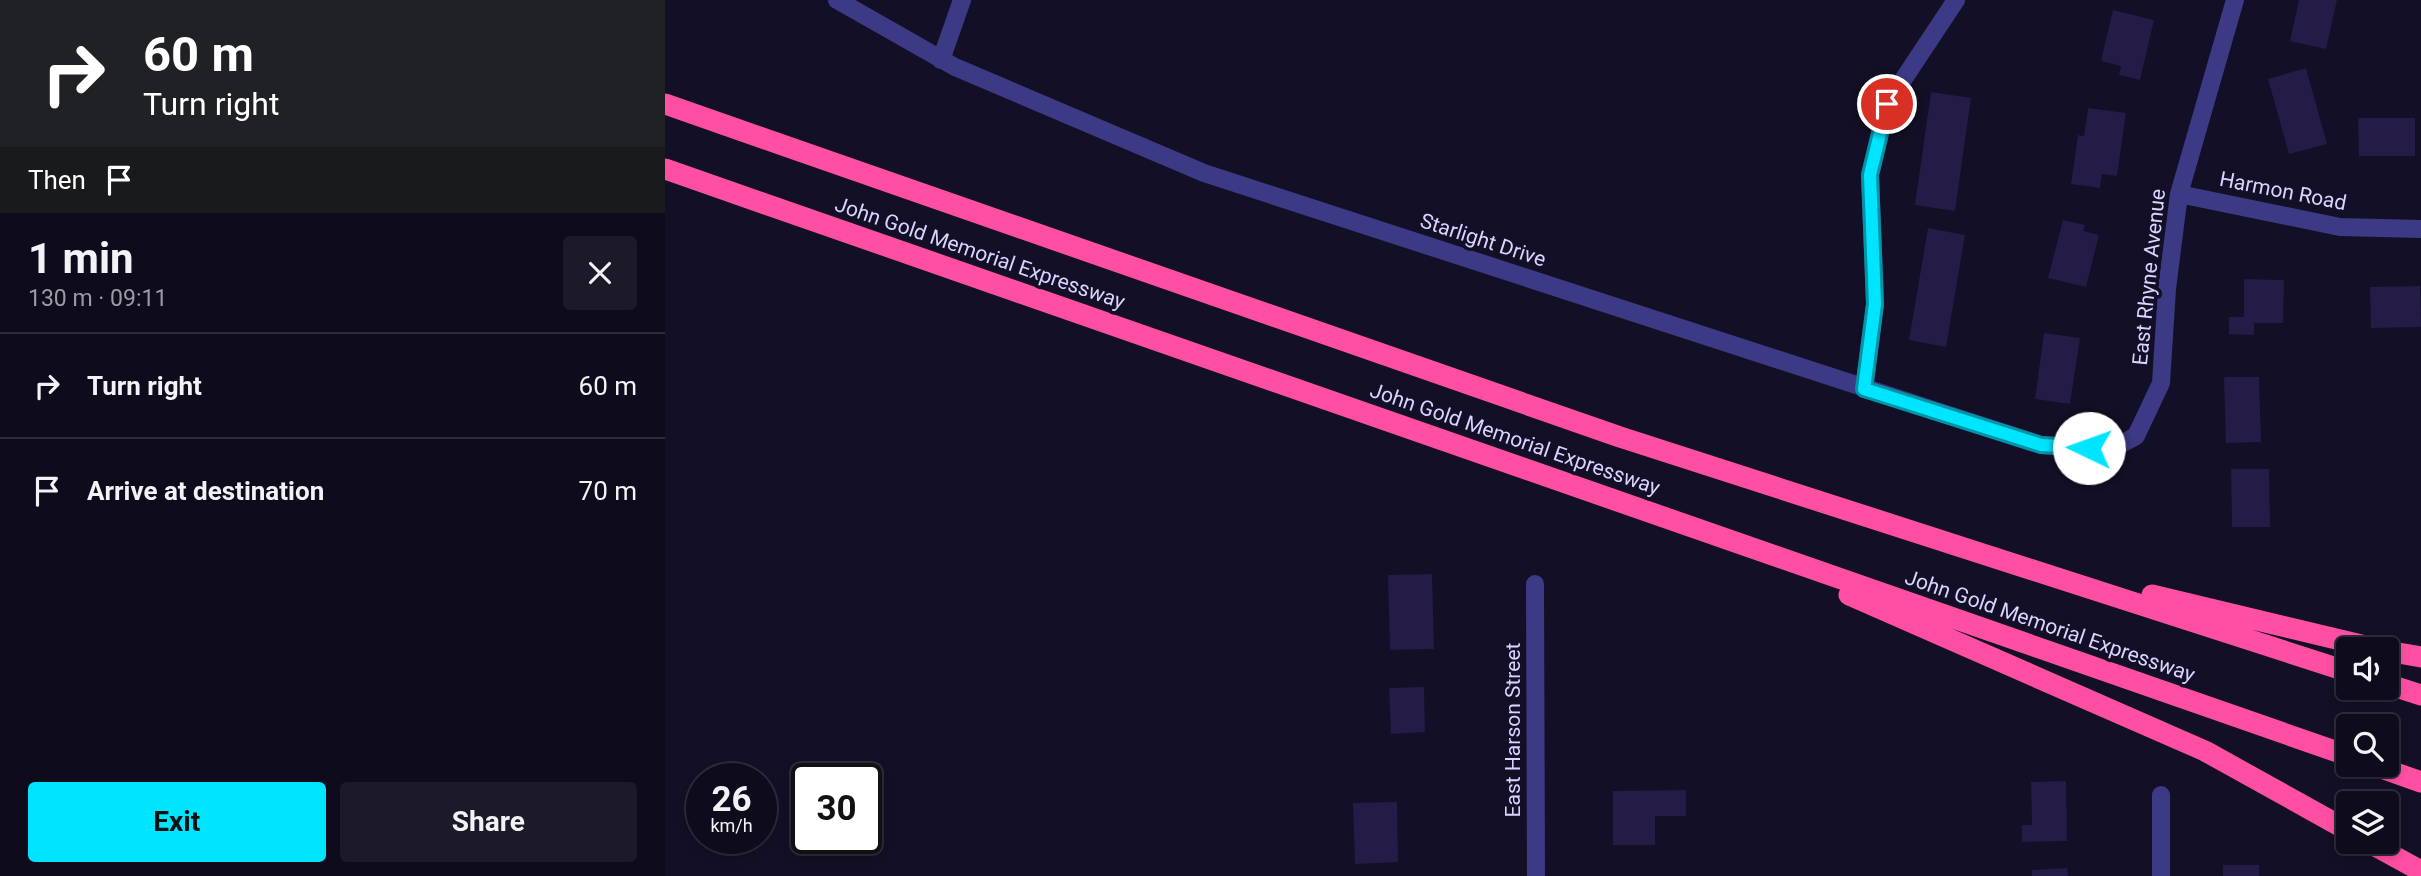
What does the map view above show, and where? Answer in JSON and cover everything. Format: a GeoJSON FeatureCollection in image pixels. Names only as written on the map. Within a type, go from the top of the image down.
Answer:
{"type":"FeatureCollection","features":[{"type":"Feature","properties":{"kind":"highway","name":"John Gold Memorial Expressway"},"geometry":{"type":"LineString","coordinates":[[665,104],[1633,441],[2336,667]]}},
{"type":"Feature","properties":{"kind":"highway","name":"John Gold Memorial Expressway"},"geometry":{"type":"LineString","coordinates":[[665,169],[2336,751]]}},
{"type":"Feature","properties":{"kind":"highway"},"geometry":{"type":"LineString","coordinates":[[1633,441],[2032,566],[2336,639]]}},
{"type":"Feature","properties":{"kind":"highway"},"geometry":{"type":"LineString","coordinates":[[1700,529],[2205,751],[2336,824]]}},
{"type":"Feature","properties":{"kind":"highway"},"geometry":{"type":"LineString","coordinates":[[2399,653],[2421,657]]}},
{"type":"Feature","properties":{"kind":"highway"},"geometry":{"type":"LineString","coordinates":[[2399,688],[2421,695]]}},
{"type":"Feature","properties":{"kind":"highway"},"geometry":{"type":"LineString","coordinates":[[2399,774],[2421,782]]}},
{"type":"Feature","properties":{"kind":"highway"},"geometry":{"type":"LineString","coordinates":[[2390,854],[2421,871]]}},
{"type":"Feature","properties":{"kind":"street","name":"Starlight Drive"},"geometry":{"type":"LineString","coordinates":[[837,0],[941,60],[1204,173],[2041,445],[2112,449],[2136,436]]}},
{"type":"Feature","properties":{"kind":"street"},"geometry":{"type":"LineString","coordinates":[[941,60],[962,0]]}},
{"type":"Feature","properties":{"kind":"street"},"geometry":{"type":"LineString","coordinates":[[1864,389],[1875,304],[1870,175],[1887,104],[1956,0]]}},
{"type":"Feature","properties":{"kind":"street","name":"East Rhyne Avenue"},"geometry":{"type":"LineString","coordinates":[[2136,436],[2161,383],[2167,289],[2179,194],[2235,0]]}},
{"type":"Feature","properties":{"kind":"street","name":"Harmon Road"},"geometry":{"type":"LineString","coordinates":[[2179,194],[2340,227],[2421,229]]}},
{"type":"Feature","properties":{"kind":"street","name":"East Harson Street"},"geometry":{"type":"LineString","coordinates":[[1535,584],[1536,876]]}},
{"type":"Feature","properties":{"kind":"street"},"geometry":{"type":"LineString","coordinates":[[2161,795],[2161,876]]}},
{"type":"Feature","properties":{"kind":"building"},"geometry":{"type":"Polygon","coordinates":[[[2299,0],[2337,0],[2326,49],[2290,41],[2299,0]]]}},
{"type":"Feature","properties":{"kind":"building"},"geometry":{"type":"Polygon","coordinates":[[[2113,10],[2154,20],[2140,80],[2119,75],[2121,66],[2101,61],[2113,10]]]}},
{"type":"Feature","properties":{"kind":"building"},"geometry":{"type":"Polygon","coordinates":[[[2306,68],[2327,144],[2289,154],[2268,79],[2306,68]]]}},
{"type":"Feature","properties":{"kind":"building"},"geometry":{"type":"Polygon","coordinates":[[[1931,92],[1971,98],[1955,211],[1915,205],[1931,92]]]}},
{"type":"Feature","properties":{"kind":"building"},"geometry":{"type":"Polygon","coordinates":[[[2088,108],[2126,113],[2117,176],[2102,174],[2100,188],[2071,184],[2078,135],[2084,136],[2088,108]]]}},
{"type":"Feature","properties":{"kind":"building"},"geometry":{"type":"Polygon","coordinates":[[[2358,118],[2415,118],[2415,156],[2359,156],[2358,118]]]}},
{"type":"Feature","properties":{"kind":"building"},"geometry":{"type":"Polygon","coordinates":[[[2063,220],[2085,225],[2083,231],[2099,235],[2086,287],[2048,278],[2063,220]]]}},
{"type":"Feature","properties":{"kind":"building"},"geometry":{"type":"Polygon","coordinates":[[[1928,228],[1965,235],[1946,347],[1909,340],[1928,228]]]}},
{"type":"Feature","properties":{"kind":"building"},"geometry":{"type":"Polygon","coordinates":[[[2244,279],[2284,280],[2283,323],[2254,323],[2254,335],[2229,334],[2229,317],[2244,317],[2244,279]]]}},
{"type":"Feature","properties":{"kind":"building"},"geometry":{"type":"Polygon","coordinates":[[[2420,286],[2421,327],[2371,328],[2370,287],[2420,286]]]}},
{"type":"Feature","properties":{"kind":"building"},"geometry":{"type":"Polygon","coordinates":[[[2044,333],[2080,338],[2070,404],[2035,399],[2044,333]]]}},
{"type":"Feature","properties":{"kind":"building"},"geometry":{"type":"Polygon","coordinates":[[[2224,377],[2259,377],[2261,442],[2226,443],[2224,377]]]}},
{"type":"Feature","properties":{"kind":"building"},"geometry":{"type":"Polygon","coordinates":[[[2231,469],[2269,469],[2270,527],[2232,527],[2231,469]]]}},
{"type":"Feature","properties":{"kind":"building"},"geometry":{"type":"Polygon","coordinates":[[[1432,574],[1434,649],[1390,650],[1388,575],[1432,574]]]}},
{"type":"Feature","properties":{"kind":"building"},"geometry":{"type":"Polygon","coordinates":[[[1424,687],[1425,732],[1391,734],[1389,688],[1424,687]]]}},
{"type":"Feature","properties":{"kind":"building"},"geometry":{"type":"Polygon","coordinates":[[[2066,781],[2067,841],[2022,842],[2022,825],[2032,825],[2031,782],[2066,781]]]}},
{"type":"Feature","properties":{"kind":"building"},"geometry":{"type":"Polygon","coordinates":[[[1686,790],[1686,816],[1655,816],[1655,845],[1613,845],[1613,791],[1686,790]]]}},
{"type":"Feature","properties":{"kind":"building"},"geometry":{"type":"Polygon","coordinates":[[[1397,802],[1398,862],[1355,864],[1353,803],[1397,802]]]}},
{"type":"Feature","properties":{"kind":"building"},"geometry":{"type":"Polygon","coordinates":[[[2223,865],[2259,865],[2259,876],[2223,876],[2223,865]]]}},
{"type":"Feature","properties":{"kind":"building"},"geometry":{"type":"Polygon","coordinates":[[[2067,868],[2068,876],[2032,876],[2032,870],[2067,868]]]}},
{"type":"Feature","properties":{"kind":"route"},"geometry":{"type":"LineString","coordinates":[[1887,104],[1870,175],[1875,304],[1864,389],[2041,445],[2089,448]]}}]}
